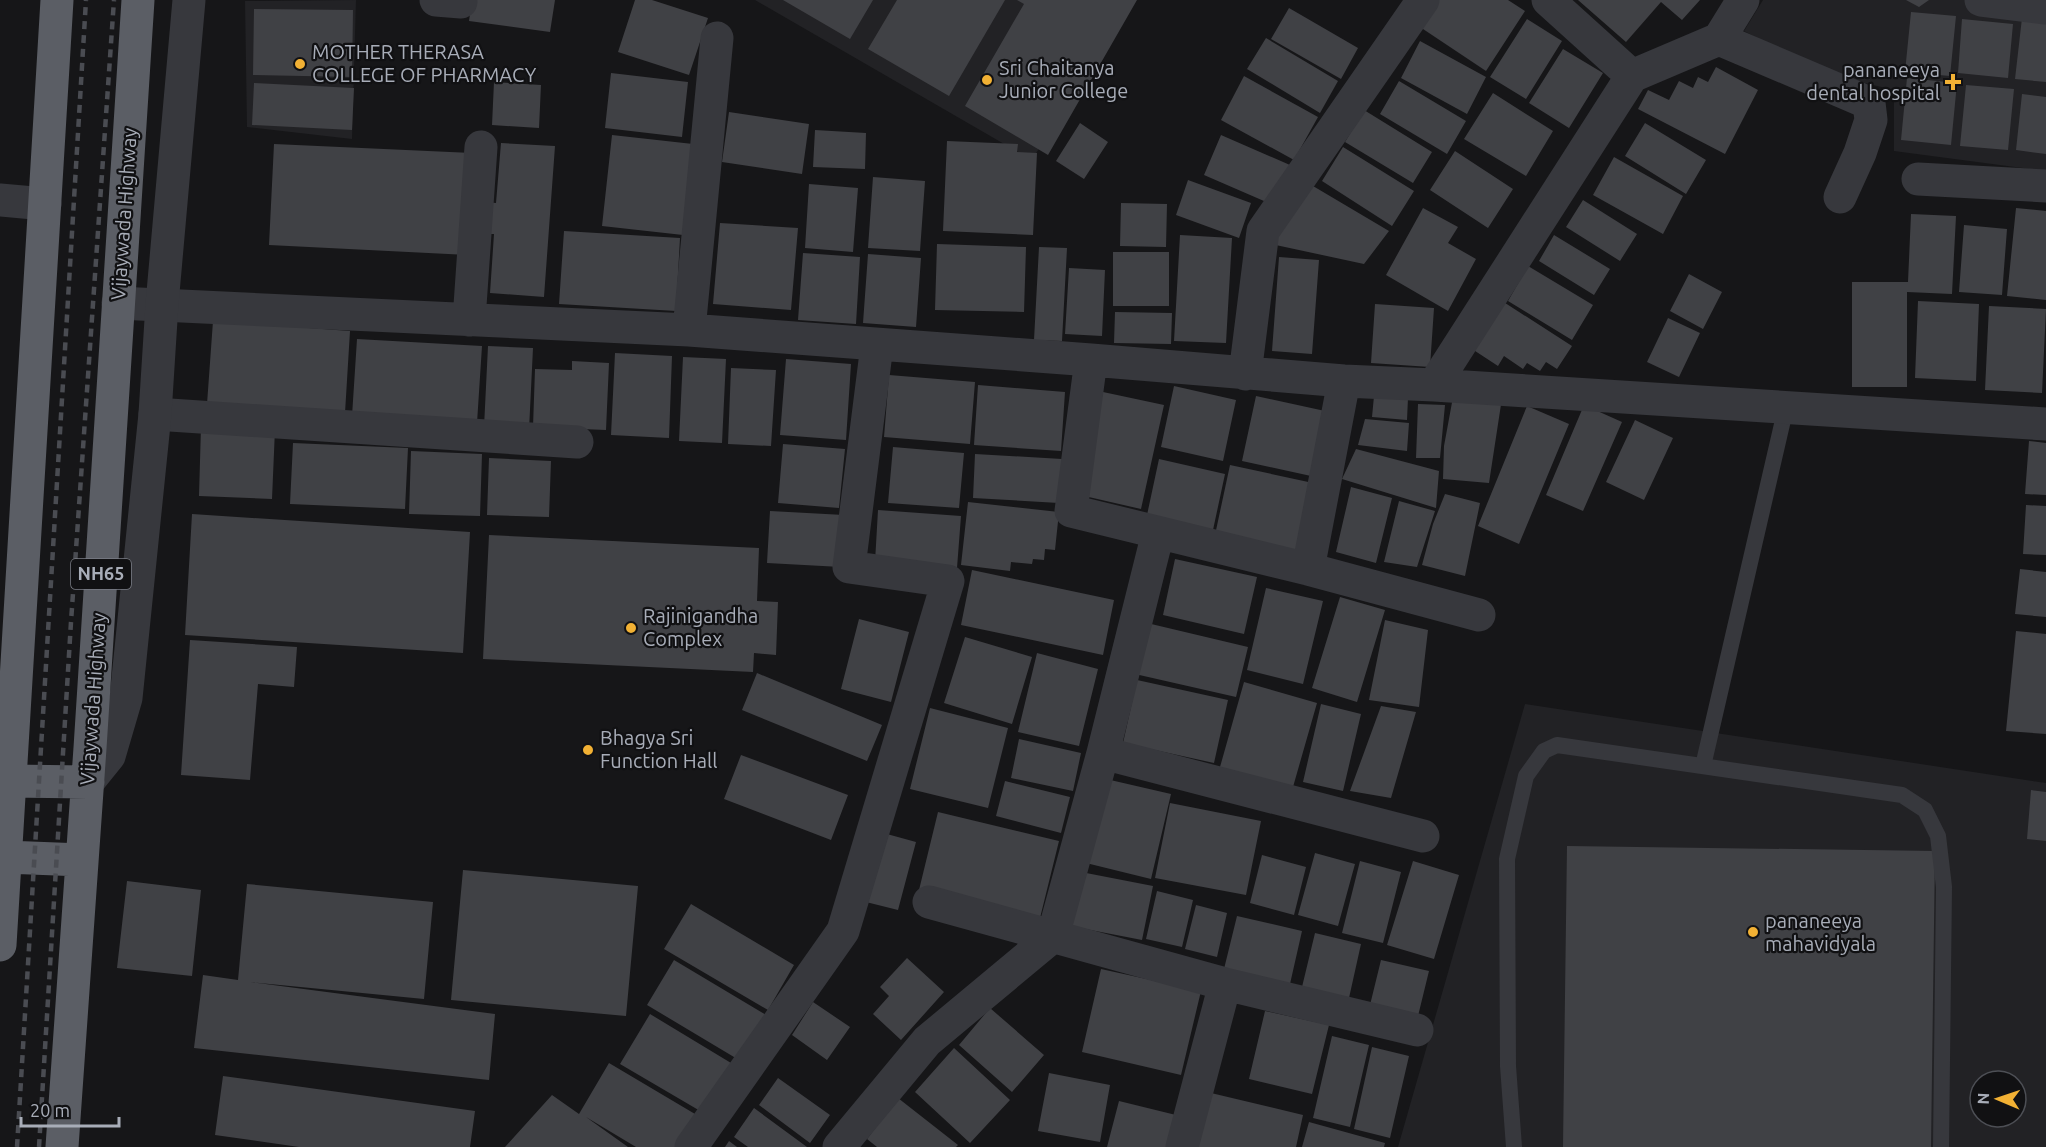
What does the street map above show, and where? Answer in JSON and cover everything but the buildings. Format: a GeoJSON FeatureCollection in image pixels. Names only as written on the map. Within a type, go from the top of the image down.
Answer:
{"type":"FeatureCollection","features":[{"type":"Feature","properties":{"kind":"highway"},"geometry":{"type":"LineString","coordinates":[[0,945],[57,0]]}},
{"type":"Feature","properties":{"kind":"highway","name":"Vijaywada Highway"},"geometry":{"type":"LineString","coordinates":[[62,1147],[88,782],[138,0]]}},
{"type":"Feature","properties":{"kind":"highway"},"geometry":{"type":"LineString","coordinates":[[9,781],[88,782]]}},
{"type":"Feature","properties":{"kind":"highway"},"geometry":{"type":"LineString","coordinates":[[5,857],[82,860]]}},
{"type":"Feature","properties":{"kind":"street"},"geometry":{"type":"LineString","coordinates":[[88,782],[110,756],[126,698],[154,414],[189,0]]}},
{"type":"Feature","properties":{"kind":"street"},"geometry":{"type":"LineString","coordinates":[[1245,374],[1263,231],[1423,0]]}},
{"type":"Feature","properties":{"kind":"street"},"geometry":{"type":"LineString","coordinates":[[1548,0],[1632,76]]}},
{"type":"Feature","properties":{"kind":"street"},"geometry":{"type":"LineString","coordinates":[[1434,385],[1632,76],[1719,39],[1743,0]]}},
{"type":"Feature","properties":{"kind":"street"},"geometry":{"type":"LineString","coordinates":[[1981,0],[2046,8]]}},
{"type":"Feature","properties":{"kind":"street"},"geometry":{"type":"LineString","coordinates":[[689,330],[717,38]]}},
{"type":"Feature","properties":{"kind":"street"},"geometry":{"type":"LineString","coordinates":[[1719,39],[1869,103],[1871,120],[1860,153],[1840,197]]}},
{"type":"Feature","properties":{"kind":"street"},"geometry":{"type":"LineString","coordinates":[[469,320],[481,147]]}},
{"type":"Feature","properties":{"kind":"street"},"geometry":{"type":"LineString","coordinates":[[1918,179],[2046,186]]}},
{"type":"Feature","properties":{"kind":"street"},"geometry":{"type":"LineString","coordinates":[[0,200],[45,204]]}},
{"type":"Feature","properties":{"kind":"street"},"geometry":{"type":"LineString","coordinates":[[118,303],[689,330],[1344,381],[2046,423]]}},
{"type":"Feature","properties":{"kind":"street"},"geometry":{"type":"LineString","coordinates":[[690,1147],[843,931],[948,581],[849,567],[877,345]]}},
{"type":"Feature","properties":{"kind":"street"},"geometry":{"type":"LineString","coordinates":[[1091,360],[1071,511],[1308,569],[1479,615]]}},
{"type":"Feature","properties":{"kind":"street"},"geometry":{"type":"LineString","coordinates":[[1308,569],[1344,381]]}},
{"type":"Feature","properties":{"kind":"street"},"geometry":{"type":"LineString","coordinates":[[154,414],[577,442]]}},
{"type":"Feature","properties":{"kind":"street"},"geometry":{"type":"LineString","coordinates":[[839,1147],[927,1041],[1053,936],[1103,753],[1158,533]]}},
{"type":"Feature","properties":{"kind":"street"},"geometry":{"type":"LineString","coordinates":[[1103,753],[1423,836]]}},
{"type":"Feature","properties":{"kind":"street"},"geometry":{"type":"LineString","coordinates":[[929,902],[1225,984],[1417,1030]]}},
{"type":"Feature","properties":{"kind":"street"},"geometry":{"type":"LineString","coordinates":[[1182,1147],[1225,984]]}},
{"type":"Feature","properties":{"kind":"lane"},"geometry":{"type":"LineString","coordinates":[[1703,766],[1786,407]]}},
{"type":"Feature","properties":{"kind":"lane"},"geometry":{"type":"LineString","coordinates":[[1514,1147],[1508,1066],[1507,859],[1526,776],[1544,751],[1557,745],[1902,795],[1925,810],[1938,836],[1944,887],[1941,1147]]}},
{"type":"Feature","properties":{"kind":"shaded area","name":"MOTHER THERASA COLLEGE OF PHARMACY"},"geometry":{"type":"Polygon","coordinates":[[[356,0],[352,139],[247,127],[245,1],[356,0]]]}},
{"type":"Feature","properties":{"kind":"shaded area","name":"Sri Chaitanya Junior College"},"geometry":{"type":"Polygon","coordinates":[[[755,0],[1129,0],[1032,160],[755,0]]]}},
{"type":"Feature","properties":{"kind":"shaded area","name":"pananeeya dental hospital"},"geometry":{"type":"Polygon","coordinates":[[[1763,0],[2046,0],[2046,171],[1894,151],[1894,90],[1827,74],[1744,31],[1763,0]]]}},
{"type":"Feature","properties":{"kind":"shaded area","name":"pananeeya mahavidyala"},"geometry":{"type":"Polygon","coordinates":[[[1525,704],[2046,783],[2046,1147],[1398,1147],[1525,704]]]}},
{"type":"Feature","properties":{"kind":"railway"},"geometry":{"type":"LineString","coordinates":[[17,1147],[86,0]]}},
{"type":"Feature","properties":{"kind":"railway"},"geometry":{"type":"LineString","coordinates":[[39,1147],[71,622],[114,0]]}},
{"type":"Feature","properties":{"kind":"place","name":"MOTHER THERASA COLLEGE OF PHARMACY"},"geometry":{"type":"Point","coordinates":[300,64]}},
{"type":"Feature","properties":{"kind":"place","name":"Sri Chaitanya Junior College"},"geometry":{"type":"Point","coordinates":[987,80]}},
{"type":"Feature","properties":{"kind":"place","name":"pananeeya dental hospital"},"geometry":{"type":"Point","coordinates":[1953,82]}},
{"type":"Feature","properties":{"kind":"place","name":"Rajinigandha Complex"},"geometry":{"type":"Point","coordinates":[631,628]}},
{"type":"Feature","properties":{"kind":"place","name":"Bhagya Sri Function Hall"},"geometry":{"type":"Point","coordinates":[588,750]}},
{"type":"Feature","properties":{"kind":"place","name":"pananeeya mahavidyala"},"geometry":{"type":"Point","coordinates":[1753,932]}}]}
